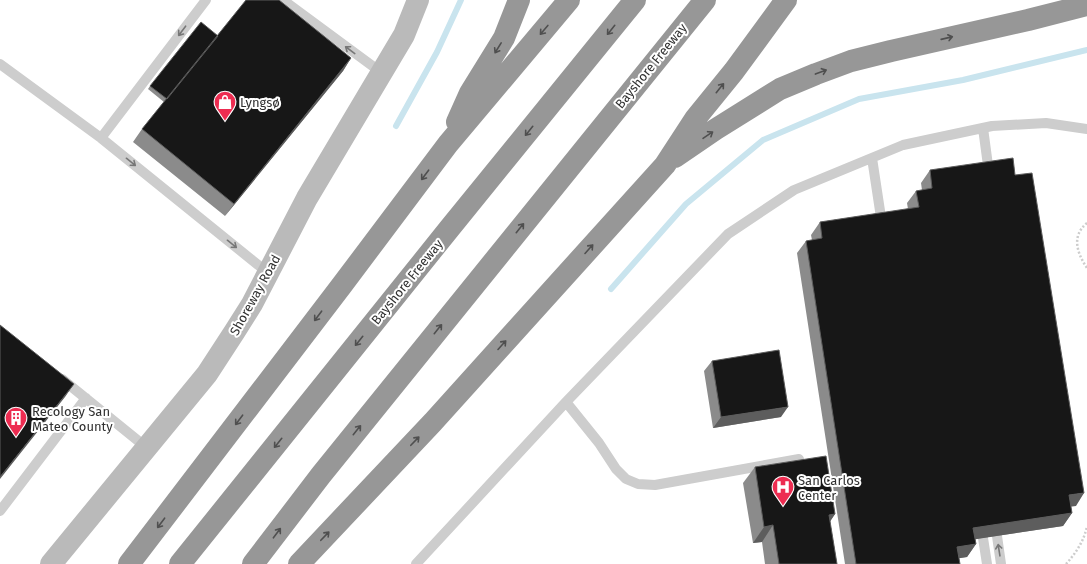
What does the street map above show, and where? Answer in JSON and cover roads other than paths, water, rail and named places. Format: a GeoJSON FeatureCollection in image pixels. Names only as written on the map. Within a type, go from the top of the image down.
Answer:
{"type":"FeatureCollection","features":[{"type":"Feature","properties":{"kind":"highway"},"geometry":{"type":"LineString","coordinates":[[448,144],[470,93],[504,38],[519,0]]}},
{"type":"Feature","properties":{"kind":"highway"},"geometry":{"type":"LineString","coordinates":[[129,564],[448,144],[569,0]]}},
{"type":"Feature","properties":{"kind":"highway","name":"Bayshore Freeway"},"geometry":{"type":"LineString","coordinates":[[180,564],[635,0]]}},
{"type":"Feature","properties":{"kind":"highway","name":"Bayshore Freeway"},"geometry":{"type":"LineString","coordinates":[[254,564],[321,474],[704,0]]}},
{"type":"Feature","properties":{"kind":"highway"},"geometry":{"type":"LineString","coordinates":[[298,564],[433,422],[664,165],[695,119],[734,71],[786,0]]}},
{"type":"Feature","properties":{"kind":"highway"},"geometry":{"type":"LineString","coordinates":[[664,165],[716,129],[780,89],[816,74],[851,61],[1087,5]]}},
{"type":"Feature","properties":{"kind":"street","name":"Shoreway Road"},"geometry":{"type":"LineString","coordinates":[[52,564],[207,374],[246,315],[307,198],[404,35],[417,0]]}},
{"type":"Feature","properties":{"kind":"lane"},"geometry":{"type":"LineString","coordinates":[[101,138],[206,0]]}},
{"type":"Feature","properties":{"kind":"lane"},"geometry":{"type":"LineString","coordinates":[[283,0],[382,73]]}},
{"type":"Feature","properties":{"kind":"lane"},"geometry":{"type":"LineString","coordinates":[[0,64],[101,138],[268,273]]}},
{"type":"Feature","properties":{"kind":"lane"},"geometry":{"type":"LineString","coordinates":[[416,564],[566,402],[728,234],[794,190],[903,145],[992,126],[1046,123],[1087,128]]}},
{"type":"Feature","properties":{"kind":"lane"},"geometry":{"type":"LineString","coordinates":[[983,128],[989,173]]}},
{"type":"Feature","properties":{"kind":"lane"},"geometry":{"type":"LineString","coordinates":[[872,158],[882,224]]}},
{"type":"Feature","properties":{"kind":"lane"},"geometry":{"type":"LineString","coordinates":[[55,374],[147,448]]}},
{"type":"Feature","properties":{"kind":"lane"},"geometry":{"type":"LineString","coordinates":[[0,511],[86,398]]}},
{"type":"Feature","properties":{"kind":"lane"},"geometry":{"type":"LineString","coordinates":[[566,402],[599,443],[616,469],[626,479],[638,484],[655,485],[799,459]]}},
{"type":"Feature","properties":{"kind":"lane"},"geometry":{"type":"LineString","coordinates":[[997,536],[1001,564]]}},
{"type":"Feature","properties":{"kind":"lane"},"geometry":{"type":"LineString","coordinates":[[983,538],[987,564]]}},
{"type":"Feature","properties":{"kind":"waterway"},"geometry":{"type":"LineString","coordinates":[[396,126],[437,52],[461,0]]}},
{"type":"Feature","properties":{"kind":"waterway"},"geometry":{"type":"LineString","coordinates":[[611,289],[686,204],[763,140],[859,99],[963,80],[1087,50]]}},
{"type":"Feature","properties":{"kind":"place","name":"Lyngsø"},"geometry":{"type":"Point","coordinates":[225,122]}},
{"type":"Feature","properties":{"kind":"place","name":"Recology San Mateo County"},"geometry":{"type":"Point","coordinates":[16,438]}},
{"type":"Feature","properties":{"kind":"place","name":"San Carlos Center"},"geometry":{"type":"Point","coordinates":[783,506]}}]}
